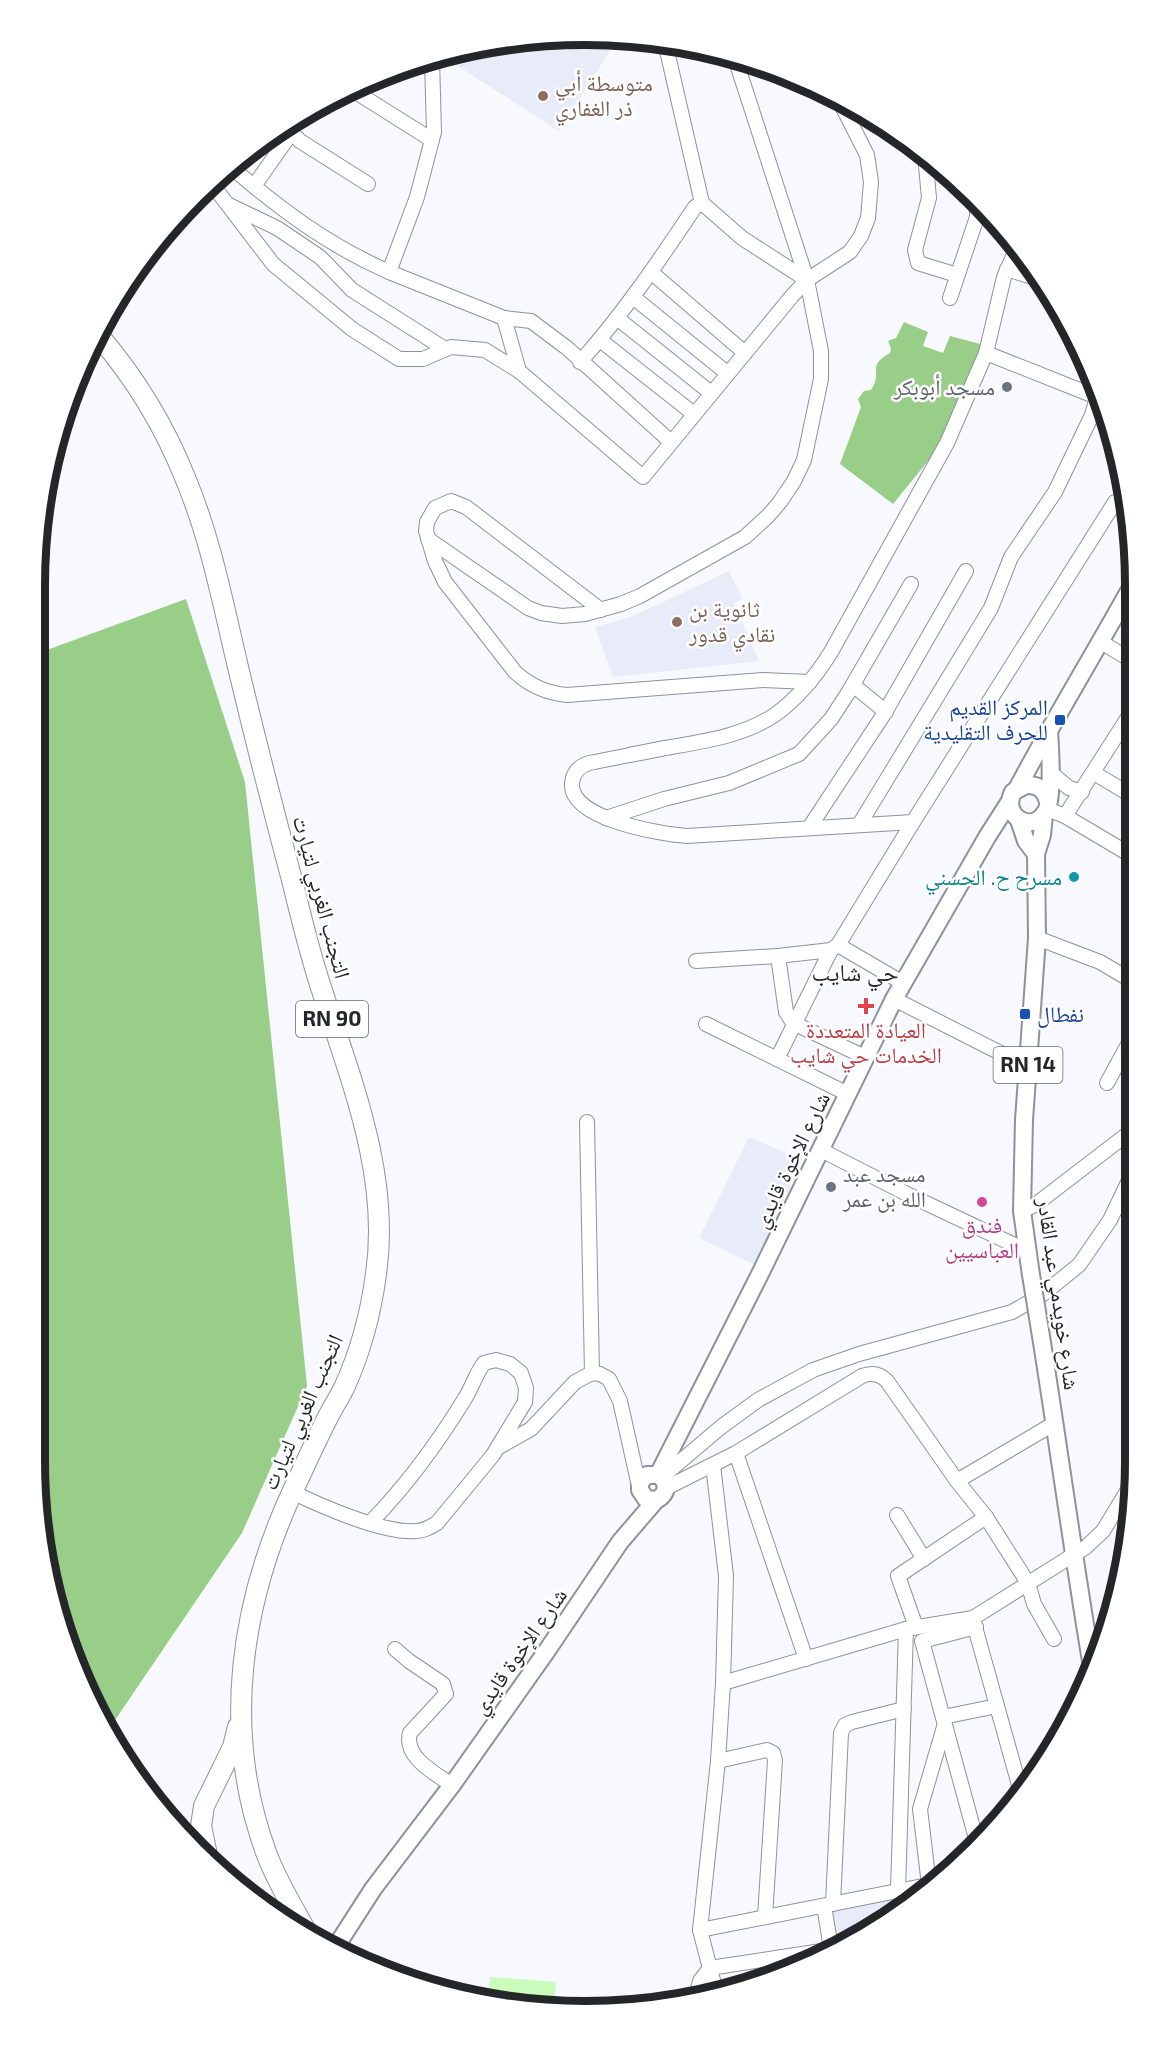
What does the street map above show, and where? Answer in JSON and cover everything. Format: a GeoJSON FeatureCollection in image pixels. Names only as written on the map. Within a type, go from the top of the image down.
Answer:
{"type":"FeatureCollection","features":[{"type":"Feature","properties":{"kind":"highway","name":"التجنب الغربي لتيارت"},"geometry":{"type":"LineString","coordinates":[[103,341],[133,377],[152,407],[186,478],[209,543],[290,876],[368,1140],[378,1205],[377,1270],[370,1307],[352,1368],[292,1492],[270,1547],[258,1583],[243,1658],[241,1716],[246,1769],[254,1808],[268,1857],[300,1920]]}},
{"type":"Feature","properties":{"kind":"highway"},"geometry":{"type":"LineString","coordinates":[[220,1779],[233,1747],[241,1716]]}},
{"type":"Feature","properties":{"kind":"highway"},"geometry":{"type":"LineString","coordinates":[[205,1845],[201,1826],[204,1806],[230,1764],[237,1764],[246,1769]]}},
{"type":"Feature","properties":{"kind":"highway"},"geometry":{"type":"LineString","coordinates":[[220,1779],[240,1789],[248,1796],[254,1808]]}},
{"type":"Feature","properties":{"kind":"main road"},"geometry":{"type":"LineString","coordinates":[[1015,807],[1048,729],[1125,598]]}},
{"type":"Feature","properties":{"kind":"main road","name":"شارع خويدمي عبد القادر"},"geometry":{"type":"LineString","coordinates":[[1048,729],[1046,795],[1042,836],[1036,854],[1037,939],[1024,1120],[1022,1211],[1090,1653]]}},
{"type":"Feature","properties":{"kind":"main road"},"geometry":{"type":"LineString","coordinates":[[1026,785],[1046,795],[1036,821],[1030,822],[1015,807],[1026,785]]}},
{"type":"Feature","properties":{"kind":"main road","name":"شارع خويدمي عبد القادر"},"geometry":{"type":"LineString","coordinates":[[1015,807],[1026,841],[1036,854]]}},
{"type":"Feature","properties":{"kind":"main road","name":"شارع الإخوة قايدي"},"geometry":{"type":"LineString","coordinates":[[339,1942],[374,1889],[452,1785],[576,1608],[659,1483],[894,999],[987,837],[1015,807]]}},
{"type":"Feature","properties":{"kind":"main road"},"geometry":{"type":"LineString","coordinates":[[639,1488],[646,1499],[659,1483]]}},
{"type":"Feature","properties":{"kind":"main road","name":"شارع الإخوة قايدي"},"geometry":{"type":"LineString","coordinates":[[620,1542],[639,1488]]}},
{"type":"Feature","properties":{"kind":"street"},"geometry":{"type":"LineString","coordinates":[[667,52],[702,203],[742,238],[807,280]]}},
{"type":"Feature","properties":{"kind":"street"},"geometry":{"type":"LineString","coordinates":[[389,272],[417,197],[434,132],[432,67]]}},
{"type":"Feature","properties":{"kind":"street"},"geometry":{"type":"LineString","coordinates":[[428,539],[528,608],[541,614],[562,616],[601,610],[640,596],[745,537],[768,516],[794,481],[804,460],[821,380],[821,351],[807,280],[738,67]]}},
{"type":"Feature","properties":{"kind":"street"},"geometry":{"type":"LineString","coordinates":[[360,95],[432,140]]}},
{"type":"Feature","properties":{"kind":"street"},"geometry":{"type":"LineString","coordinates":[[217,190],[273,264],[352,329],[399,359],[423,359],[451,347],[485,350],[519,371],[643,477],[807,280],[850,252],[861,236],[867,218],[872,182],[867,155],[846,112]]}},
{"type":"Feature","properties":{"kind":"street"},"geometry":{"type":"LineString","coordinates":[[292,132],[300,141],[368,184]]}},
{"type":"Feature","properties":{"kind":"street"},"geometry":{"type":"LineString","coordinates":[[254,186],[282,138]]}},
{"type":"Feature","properties":{"kind":"street"},"geometry":{"type":"LineString","coordinates":[[926,167],[930,198],[915,257],[918,263],[957,275]]}},
{"type":"Feature","properties":{"kind":"street"},"geometry":{"type":"LineString","coordinates":[[238,172],[304,225],[352,256],[504,318],[531,321],[567,348],[670,442]]}},
{"type":"Feature","properties":{"kind":"street"},"geometry":{"type":"LineString","coordinates":[[226,203],[277,228],[320,257],[352,290],[445,349]]}},
{"type":"Feature","properties":{"kind":"street"},"geometry":{"type":"LineString","coordinates":[[580,362],[633,297],[695,207],[702,203]]}},
{"type":"Feature","properties":{"kind":"street"},"geometry":{"type":"LineString","coordinates":[[950,298],[977,214]]}},
{"type":"Feature","properties":{"kind":"street"},"geometry":{"type":"LineString","coordinates":[[913,822],[687,836],[655,832],[606,818],[582,805],[574,796],[573,779],[583,765],[701,742],[755,726],[792,701],[810,682],[831,652],[947,443],[986,353],[1007,269],[1013,256]]}},
{"type":"Feature","properties":{"kind":"street"},"geometry":{"type":"LineString","coordinates":[[1007,269],[1027,275]]}},
{"type":"Feature","properties":{"kind":"street"},"geometry":{"type":"LineString","coordinates":[[651,272],[744,353]]}},
{"type":"Feature","properties":{"kind":"street"},"geometry":{"type":"LineString","coordinates":[[633,297],[728,373]]}},
{"type":"Feature","properties":{"kind":"street"},"geometry":{"type":"LineString","coordinates":[[504,318],[519,371]]}},
{"type":"Feature","properties":{"kind":"street"},"geometry":{"type":"LineString","coordinates":[[617,318],[711,393]]}},
{"type":"Feature","properties":{"kind":"street"},"geometry":{"type":"LineString","coordinates":[[600,340],[694,414]]}},
{"type":"Feature","properties":{"kind":"street"},"geometry":{"type":"LineString","coordinates":[[986,353],[1089,391]]}},
{"type":"Feature","properties":{"kind":"street"},"geometry":{"type":"LineString","coordinates":[[859,825],[991,608],[1011,558],[1055,492],[1095,407]]}},
{"type":"Feature","properties":{"kind":"street"},"geometry":{"type":"LineString","coordinates":[[601,610],[459,503],[451,501],[443,503],[435,508],[427,522],[428,539],[439,572],[445,582],[515,672],[539,689],[567,695],[763,680],[810,682]]}},
{"type":"Feature","properties":{"kind":"street"},"geometry":{"type":"LineString","coordinates":[[777,1059],[793,1023],[834,947],[1114,502]]}},
{"type":"Feature","properties":{"kind":"street"},"geometry":{"type":"LineString","coordinates":[[808,828],[886,712],[966,572]]}},
{"type":"Feature","properties":{"kind":"street"},"geometry":{"type":"LineString","coordinates":[[606,818],[664,799],[729,783],[799,754],[831,719],[911,584]]}},
{"type":"Feature","properties":{"kind":"street"},"geometry":{"type":"LineString","coordinates":[[1101,642],[1125,657]]}},
{"type":"Feature","properties":{"kind":"street"},"geometry":{"type":"LineString","coordinates":[[853,685],[886,712]]}},
{"type":"Feature","properties":{"kind":"street"},"geometry":{"type":"LineString","coordinates":[[1065,816],[1076,790],[1094,773],[1125,723]]}},
{"type":"Feature","properties":{"kind":"street"},"geometry":{"type":"LineString","coordinates":[[1094,773],[1125,792]]}},
{"type":"Feature","properties":{"kind":"street"},"geometry":{"type":"LineString","coordinates":[[1046,795],[1076,790]]}},
{"type":"Feature","properties":{"kind":"street"},"geometry":{"type":"LineString","coordinates":[[1046,795],[1065,816],[1125,847]]}},
{"type":"Feature","properties":{"kind":"street"},"geometry":{"type":"LineString","coordinates":[[1037,939],[1100,962],[1125,977]]}},
{"type":"Feature","properties":{"kind":"street"},"geometry":{"type":"LineString","coordinates":[[696,961],[778,956],[834,947],[903,983]]}},
{"type":"Feature","properties":{"kind":"street"},"geometry":{"type":"LineString","coordinates":[[778,956],[786,1012],[793,1023],[865,1057]]}},
{"type":"Feature","properties":{"kind":"street"},"geometry":{"type":"LineString","coordinates":[[894,999],[1028,1067]]}},
{"type":"Feature","properties":{"kind":"street"},"geometry":{"type":"LineString","coordinates":[[706,1024],[848,1094]]}},
{"type":"Feature","properties":{"kind":"street"},"geometry":{"type":"LineString","coordinates":[[1107,1083],[1125,1050]]}},
{"type":"Feature","properties":{"kind":"street"},"geometry":{"type":"LineString","coordinates":[[587,1122],[592,1373]]}},
{"type":"Feature","properties":{"kind":"street"},"geometry":{"type":"LineString","coordinates":[[1022,1211],[1035,1205],[1125,1136]]}},
{"type":"Feature","properties":{"kind":"street"},"geometry":{"type":"LineString","coordinates":[[821,1150],[1027,1251]]}},
{"type":"Feature","properties":{"kind":"street"},"geometry":{"type":"LineString","coordinates":[[659,1483],[721,1427],[758,1400],[813,1370],[859,1354],[1012,1312],[1043,1294],[1079,1265],[1110,1220],[1125,1189]]}},
{"type":"Feature","properties":{"kind":"street"},"geometry":{"type":"LineString","coordinates":[[292,1492],[328,1509],[370,1523],[394,1529],[415,1531],[427,1529],[437,1523],[498,1448],[525,1402],[526,1388],[521,1373],[510,1364],[496,1360],[484,1363],[466,1396],[427,1455],[408,1481],[370,1523]]}},
{"type":"Feature","properties":{"kind":"street"},"geometry":{"type":"LineString","coordinates":[[498,1448],[531,1429],[583,1376],[592,1373],[600,1374],[609,1379],[614,1386],[625,1418],[639,1488]]}},
{"type":"Feature","properties":{"kind":"street"},"geometry":{"type":"LineString","coordinates":[[659,1483],[713,1465],[862,1376],[876,1374],[887,1381],[957,1482],[986,1517],[1028,1583],[1034,1604],[1054,1639]]}},
{"type":"Feature","properties":{"kind":"street"},"geometry":{"type":"LineString","coordinates":[[957,1482],[1055,1423]]}},
{"type":"Feature","properties":{"kind":"street"},"geometry":{"type":"LineString","coordinates":[[630,1446],[659,1483]]}},
{"type":"Feature","properties":{"kind":"street"},"geometry":{"type":"LineString","coordinates":[[736,1453],[806,1659]]}},
{"type":"Feature","properties":{"kind":"street"},"geometry":{"type":"LineString","coordinates":[[713,1465],[726,1576],[723,1683],[700,1930],[714,1985]]}},
{"type":"Feature","properties":{"kind":"street"},"geometry":{"type":"LineString","coordinates":[[975,1834],[922,1641],[974,1623],[1028,1583],[1086,1547],[1103,1531],[1124,1497]]}},
{"type":"Feature","properties":{"kind":"street"},"geometry":{"type":"LineString","coordinates":[[897,1515],[924,1559]]}},
{"type":"Feature","properties":{"kind":"street"},"geometry":{"type":"LineString","coordinates":[[898,1891],[904,1709],[911,1628],[898,1576],[986,1517]]}},
{"type":"Feature","properties":{"kind":"street"},"geometry":{"type":"LineString","coordinates":[[723,1683],[911,1628],[974,1623]]}},
{"type":"Feature","properties":{"kind":"street"},"geometry":{"type":"LineString","coordinates":[[974,1623],[1018,1783]]}},
{"type":"Feature","properties":{"kind":"street"},"geometry":{"type":"LineString","coordinates":[[395,1649],[443,1684],[446,1694],[410,1733],[408,1741],[411,1750],[422,1764],[452,1785]]}},
{"type":"Feature","properties":{"kind":"street"},"geometry":{"type":"LineString","coordinates":[[944,1721],[997,1706]]}},
{"type":"Feature","properties":{"kind":"street"},"geometry":{"type":"LineString","coordinates":[[829,1942],[828,1905],[841,1733],[844,1725],[904,1709]]}},
{"type":"Feature","properties":{"kind":"street"},"geometry":{"type":"LineString","coordinates":[[930,1876],[920,1809],[944,1721]]}},
{"type":"Feature","properties":{"kind":"street"},"geometry":{"type":"LineString","coordinates":[[717,1761],[767,1750],[773,1753],[775,1760],[765,1917]]}},
{"type":"Feature","properties":{"kind":"street"},"geometry":{"type":"LineString","coordinates":[[700,1930],[916,1887]]}},
{"type":"Feature","properties":{"kind":"street"},"geometry":{"type":"LineString","coordinates":[[698,1989],[700,1981],[710,1968],[808,1952]]}},
{"type":"Feature","properties":{"kind":"street"},"geometry":{"type":"LineString","coordinates":[[781,1957],[782,1964]]}},
{"type":"Feature","properties":{"kind":"shaded area","name":"متوسطة أبي ذر الغفاري"},"geometry":{"type":"Polygon","coordinates":[[[550,46],[613,46],[559,131],[451,62],[480,55],[550,46]]]}},
{"type":"Feature","properties":{"kind":"shaded area","name":"ثانوية بن نقادي قدور"},"geometry":{"type":"Polygon","coordinates":[[[729,571],[742,598],[734,604],[759,661],[613,677],[595,627],[631,617],[729,571]]]}},
{"type":"Feature","properties":{"kind":"shaded area"},"geometry":{"type":"Polygon","coordinates":[[[749,1137],[802,1160],[755,1265],[699,1238],[749,1137]]]}},
{"type":"Feature","properties":{"kind":"shaded area"},"geometry":{"type":"Polygon","coordinates":[[[905,1895],[855,1929],[835,1939],[830,1908],[905,1895]]]}},
{"type":"Feature","properties":{"kind":"green space"},"geometry":{"type":"Polygon","coordinates":[[[904,322],[928,332],[923,346],[943,353],[950,336],[984,345],[945,440],[893,504],[840,464],[861,407],[858,399],[864,391],[871,390],[875,384],[876,366],[890,353],[888,341],[896,338],[904,322]]]}},
{"type":"Feature","properties":{"kind":"green space"},"geometry":{"type":"Polygon","coordinates":[[[186,599],[245,782],[307,1386],[242,1533],[113,1723],[86,1668],[63,1601],[55,1566],[46,1496],[45,651],[186,599]]]}},
{"type":"Feature","properties":{"kind":"green space"},"geometry":{"type":"Polygon","coordinates":[[[490,1977],[556,1982],[554,2000],[488,1992],[490,1977]]]}},
{"type":"Feature","properties":{"kind":"place","name":"متوسطة أبي ذر الغفاري"},"geometry":{"type":"Point","coordinates":[543,96]}},
{"type":"Feature","properties":{"kind":"place","name":"مسجد أبوبكر"},"geometry":{"type":"Point","coordinates":[1007,387]}},
{"type":"Feature","properties":{"kind":"place","name":"ثانوية بن نقادي قدور"},"geometry":{"type":"Point","coordinates":[677,622]}},
{"type":"Feature","properties":{"kind":"place","name":"المركز القديم للحرف التقليدية"},"geometry":{"type":"Point","coordinates":[1060,720]}},
{"type":"Feature","properties":{"kind":"place","name":"مسرح ح. الحسني"},"geometry":{"type":"Point","coordinates":[1074,877]}},
{"type":"Feature","properties":{"kind":"place","name":"العيادة المتعددة الخدمات حي شايب"},"geometry":{"type":"Point","coordinates":[866,1006]}},
{"type":"Feature","properties":{"kind":"place","name":"نفطال"},"geometry":{"type":"Point","coordinates":[1025,1014]}},
{"type":"Feature","properties":{"kind":"place","name":"مسجد عبد الله بن عمر"},"geometry":{"type":"Point","coordinates":[831,1187]}},
{"type":"Feature","properties":{"kind":"place","name":"فندق العباسيين"},"geometry":{"type":"Point","coordinates":[982,1202]}},
{"type":"Feature","properties":{"kind":"district","name":"حي شايب"},"geometry":{"type":"Point","coordinates":[855,973]}}]}
